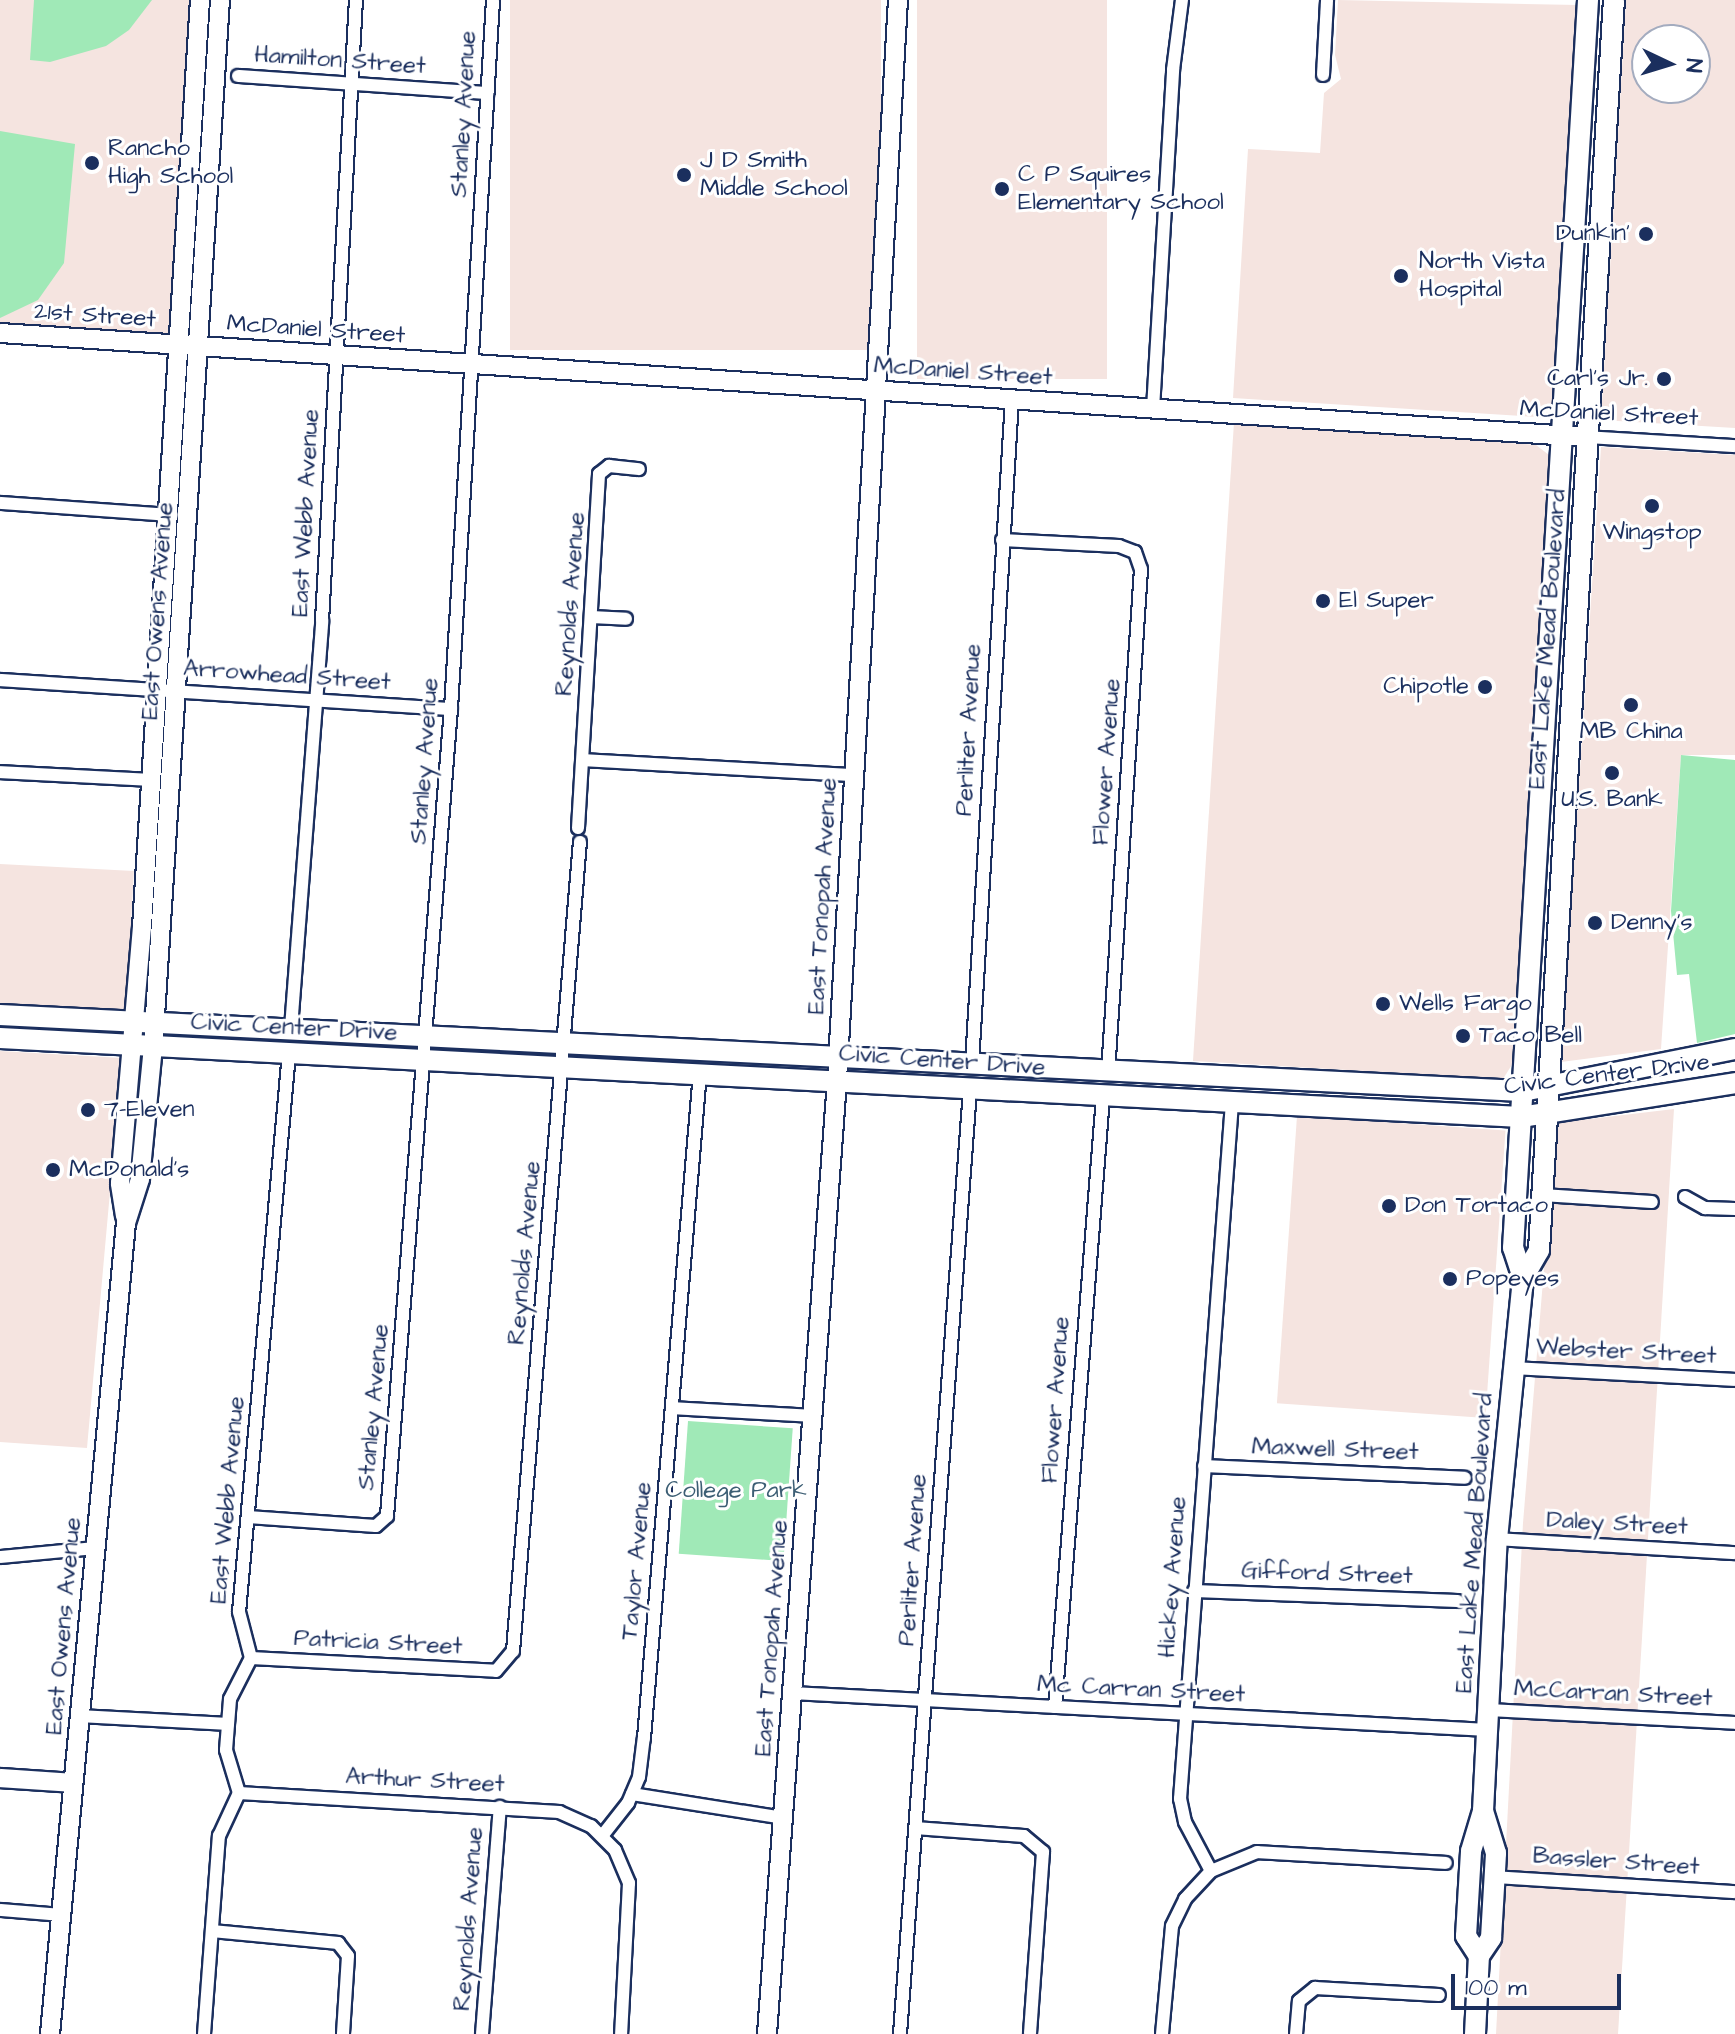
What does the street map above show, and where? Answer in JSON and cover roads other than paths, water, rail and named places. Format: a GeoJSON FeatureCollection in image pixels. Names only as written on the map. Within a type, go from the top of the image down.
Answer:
{"type":"FeatureCollection","features":[{"type":"Feature","properties":{"kind":"main road","name":"East Lake Mead Boulevard"},"geometry":{"type":"LineString","coordinates":[[1523,1278],[1513,1248],[1588,0]]}},
{"type":"Feature","properties":{"kind":"main road","name":"East Lake Mead Boulevard"},"geometry":{"type":"LineString","coordinates":[[1479,1956],[1466,1936],[1471,1851],[1483,1811],[1497,1539],[1523,1278],[1539,1250],[1614,0]]}},
{"type":"Feature","properties":{"kind":"main road"},"geometry":{"type":"LineString","coordinates":[[1573,253],[1601,211]]}},
{"type":"Feature","properties":{"kind":"main road"},"geometry":{"type":"LineString","coordinates":[[1545,739],[1568,740]]}},
{"type":"Feature","properties":{"kind":"main road","name":"Civic Center Drive"},"geometry":{"type":"LineString","coordinates":[[0,1015],[1523,1091],[1735,1049]]}},
{"type":"Feature","properties":{"kind":"main road","name":"Civic Center Drive"},"geometry":{"type":"LineString","coordinates":[[0,1038],[1521,1117],[1735,1083]]}},
{"type":"Feature","properties":{"kind":"main road"},"geometry":{"type":"LineString","coordinates":[[1031,1093],[1052,1085],[1091,1083],[1108,1072]]}},
{"type":"Feature","properties":{"kind":"main road"},"geometry":{"type":"LineString","coordinates":[[1103,1097],[1120,1083],[1174,1075]]}},
{"type":"Feature","properties":{"kind":"main road","name":"East Lake Mead Boulevard"},"geometry":{"type":"LineString","coordinates":[[1475,2034],[1479,1956],[1491,1938],[1496,1853],[1483,1811]]}},
{"type":"Feature","properties":{"kind":"street","name":"East Owens Avenue"},"geometry":{"type":"LineString","coordinates":[[144,1024],[167,691],[188,516],[188,186],[200,0]]}},
{"type":"Feature","properties":{"kind":"street","name":"East Owens Avenue"},"geometry":{"type":"LineString","coordinates":[[50,2034],[126,1223],[120,1183],[143,1047],[151,780],[167,691],[167,514],[207,207],[220,0]]}},
{"type":"Feature","properties":{"kind":"street","name":"East Webb Avenue"},"geometry":{"type":"LineString","coordinates":[[291,1028],[317,700],[356,0]]}},
{"type":"Feature","properties":{"kind":"street","name":"Stanley Avenue"},"geometry":{"type":"LineString","coordinates":[[248,1517],[383,1523],[425,1060],[451,709],[493,0]]}},
{"type":"Feature","properties":{"kind":"street","name":"East Tonopah Avenue"},"geometry":{"type":"LineString","coordinates":[[767,2034],[837,1080],[898,0]]}},
{"type":"Feature","properties":{"kind":"street"},"geometry":{"type":"LineString","coordinates":[[1153,409],[1182,0]]}},
{"type":"Feature","properties":{"kind":"street"},"geometry":{"type":"LineString","coordinates":[[1323,75],[1327,0]]}},
{"type":"Feature","properties":{"kind":"street","name":"Hamilton Street"},"geometry":{"type":"LineString","coordinates":[[238,76],[487,93]]}},
{"type":"Feature","properties":{"kind":"street"},"geometry":{"type":"LineString","coordinates":[[188,186],[207,207]]}},
{"type":"Feature","properties":{"kind":"street","name":"21st Street"},"geometry":{"type":"LineString","coordinates":[[0,333],[188,346]]}},
{"type":"Feature","properties":{"kind":"street","name":"McDaniel Street"},"geometry":{"type":"LineString","coordinates":[[188,346],[1735,446]]}},
{"type":"Feature","properties":{"kind":"street","name":"Perliter Avenue"},"geometry":{"type":"LineString","coordinates":[[972,1063],[1012,399]]}},
{"type":"Feature","properties":{"kind":"street","name":"Reynolds Avenue"},"geometry":{"type":"LineString","coordinates":[[578,828],[599,474],[609,466],[639,469]]}},
{"type":"Feature","properties":{"kind":"street"},"geometry":{"type":"LineString","coordinates":[[0,503],[188,516]]}},
{"type":"Feature","properties":{"kind":"street","name":"Flower Avenue"},"geometry":{"type":"LineString","coordinates":[[1002,540],[1119,546],[1135,552],[1141,569],[1108,1072]]}},
{"type":"Feature","properties":{"kind":"street"},"geometry":{"type":"LineString","coordinates":[[592,617],[626,619]]}},
{"type":"Feature","properties":{"kind":"street","name":"Arrowhead Street"},"geometry":{"type":"LineString","coordinates":[[0,680],[451,709]]}},
{"type":"Feature","properties":{"kind":"street"},"geometry":{"type":"LineString","coordinates":[[583,760],[854,775]]}},
{"type":"Feature","properties":{"kind":"street"},"geometry":{"type":"LineString","coordinates":[[0,772],[151,780]]}},
{"type":"Feature","properties":{"kind":"street","name":"Reynolds Avenue"},"geometry":{"type":"LineString","coordinates":[[503,1667],[513,1651],[580,842]]}},
{"type":"Feature","properties":{"kind":"street","name":"East Webb Avenue"},"geometry":{"type":"LineString","coordinates":[[251,1658],[239,1612],[289,1053]]}},
{"type":"Feature","properties":{"kind":"street","name":"Taylor Avenue"},"geometry":{"type":"LineString","coordinates":[[602,1836],[632,1794],[644,1738],[700,1072]]}},
{"type":"Feature","properties":{"kind":"street","name":"Perliter Avenue"},"geometry":{"type":"LineString","coordinates":[[900,2034],[970,1089]]}},
{"type":"Feature","properties":{"kind":"street","name":"Flower Avenue"},"geometry":{"type":"LineString","coordinates":[[1055,1707],[1103,1097]]}},
{"type":"Feature","properties":{"kind":"street","name":"Hickey Avenue"},"geometry":{"type":"LineString","coordinates":[[1211,1871],[1185,1822],[1180,1799],[1232,1103]]}},
{"type":"Feature","properties":{"kind":"street"},"geometry":{"type":"LineString","coordinates":[[1542,1195],[1652,1202]]}},
{"type":"Feature","properties":{"kind":"street"},"geometry":{"type":"LineString","coordinates":[[1685,1197],[1705,1208],[1735,1209]]}},
{"type":"Feature","properties":{"kind":"street","name":"Webster Street"},"geometry":{"type":"LineString","coordinates":[[1514,1368],[1735,1380]]}},
{"type":"Feature","properties":{"kind":"street"},"geometry":{"type":"LineString","coordinates":[[672,1408],[813,1416]]}},
{"type":"Feature","properties":{"kind":"street","name":"Maxwell Street"},"geometry":{"type":"LineString","coordinates":[[1204,1466],[1465,1478]]}},
{"type":"Feature","properties":{"kind":"street","name":"Daley Street"},"geometry":{"type":"LineString","coordinates":[[1497,1539],[1735,1553]]}},
{"type":"Feature","properties":{"kind":"street"},"geometry":{"type":"LineString","coordinates":[[0,1557],[95,1548]]}},
{"type":"Feature","properties":{"kind":"street","name":"Gifford Street"},"geometry":{"type":"LineString","coordinates":[[1194,1591],[1458,1601]]}},
{"type":"Feature","properties":{"kind":"street"},"geometry":{"type":"LineString","coordinates":[[204,2034],[219,1836],[239,1793],[226,1750],[230,1699],[251,1658]]}},
{"type":"Feature","properties":{"kind":"street","name":"Patricia Street"},"geometry":{"type":"LineString","coordinates":[[251,1658],[496,1671],[503,1667]]}},
{"type":"Feature","properties":{"kind":"street","name":"Mc Carran Street"},"geometry":{"type":"LineString","coordinates":[[792,1693],[1185,1714],[1488,1720]]}},
{"type":"Feature","properties":{"kind":"street"},"geometry":{"type":"LineString","coordinates":[[80,1716],[228,1724]]}},
{"type":"Feature","properties":{"kind":"street","name":"McCarran Street"},"geometry":{"type":"LineString","coordinates":[[1488,1720],[1735,1723]]}},
{"type":"Feature","properties":{"kind":"street"},"geometry":{"type":"LineString","coordinates":[[0,1778],[73,1783]]}},
{"type":"Feature","properties":{"kind":"street","name":"Arthur Street"},"geometry":{"type":"LineString","coordinates":[[239,1793],[559,1812],[602,1836]]}},
{"type":"Feature","properties":{"kind":"street"},"geometry":{"type":"LineString","coordinates":[[632,1794],[783,1818]]}},
{"type":"Feature","properties":{"kind":"street","name":"Reynolds Avenue"},"geometry":{"type":"LineString","coordinates":[[482,2034],[500,1807]]}},
{"type":"Feature","properties":{"kind":"street"},"geometry":{"type":"LineString","coordinates":[[915,1828],[1024,1836],[1038,1844],[1043,1852],[1030,2034]]}},
{"type":"Feature","properties":{"kind":"street"},"geometry":{"type":"LineString","coordinates":[[602,1836],[615,1850],[629,1883],[621,2034]]}},
{"type":"Feature","properties":{"kind":"street"},"geometry":{"type":"LineString","coordinates":[[1162,2034],[1172,1926],[1185,1899],[1211,1871],[1228,1861],[1268,1852],[1446,1863]]}},
{"type":"Feature","properties":{"kind":"street","name":"Bassler Street"},"geometry":{"type":"LineString","coordinates":[[1494,1877],[1735,1892]]}},
{"type":"Feature","properties":{"kind":"street"},"geometry":{"type":"LineString","coordinates":[[0,1910],[62,1915]]}},
{"type":"Feature","properties":{"kind":"street"},"geometry":{"type":"LineString","coordinates":[[212,1931],[338,1943],[348,1956],[343,2034]]}},
{"type":"Feature","properties":{"kind":"street"},"geometry":{"type":"LineString","coordinates":[[1296,2034],[1299,2001],[1306,1993],[1326,1987],[1439,1995]]}},
{"type":"Feature","properties":{"kind":"place","name":"Rancho High School"},"geometry":{"type":"Point","coordinates":[92,163]}},
{"type":"Feature","properties":{"kind":"place","name":"J D Smith Middle School"},"geometry":{"type":"Point","coordinates":[684,175]}},
{"type":"Feature","properties":{"kind":"place","name":"C P Squires Elementary School"},"geometry":{"type":"Point","coordinates":[1002,189]}},
{"type":"Feature","properties":{"kind":"place","name":"Dunkin'"},"geometry":{"type":"Point","coordinates":[1646,234]}},
{"type":"Feature","properties":{"kind":"place","name":"North Vista Hospital"},"geometry":{"type":"Point","coordinates":[1401,276]}},
{"type":"Feature","properties":{"kind":"place","name":"Carl's Jr."},"geometry":{"type":"Point","coordinates":[1664,379]}},
{"type":"Feature","properties":{"kind":"place","name":"Wingstop"},"geometry":{"type":"Point","coordinates":[1652,506]}},
{"type":"Feature","properties":{"kind":"place","name":"El Super"},"geometry":{"type":"Point","coordinates":[1323,601]}},
{"type":"Feature","properties":{"kind":"place","name":"Chipotle"},"geometry":{"type":"Point","coordinates":[1485,687]}},
{"type":"Feature","properties":{"kind":"place","name":"MB China"},"geometry":{"type":"Point","coordinates":[1631,705]}},
{"type":"Feature","properties":{"kind":"place","name":"U.S. Bank"},"geometry":{"type":"Point","coordinates":[1612,773]}},
{"type":"Feature","properties":{"kind":"place","name":"Denny's"},"geometry":{"type":"Point","coordinates":[1595,923]}},
{"type":"Feature","properties":{"kind":"place","name":"Wells Fargo"},"geometry":{"type":"Point","coordinates":[1383,1004]}},
{"type":"Feature","properties":{"kind":"place","name":"Taco Bell"},"geometry":{"type":"Point","coordinates":[1463,1036]}},
{"type":"Feature","properties":{"kind":"place","name":"7-Eleven"},"geometry":{"type":"Point","coordinates":[88,1110]}},
{"type":"Feature","properties":{"kind":"place","name":"McDonald's"},"geometry":{"type":"Point","coordinates":[53,1170]}},
{"type":"Feature","properties":{"kind":"place","name":"Don Tortaco"},"geometry":{"type":"Point","coordinates":[1389,1206]}},
{"type":"Feature","properties":{"kind":"place","name":"Popeyes"},"geometry":{"type":"Point","coordinates":[1450,1279]}},
{"type":"Feature","properties":{"kind":"park label","name":"College Park"},"geometry":{"type":"Point","coordinates":[736,1491]}}]}
